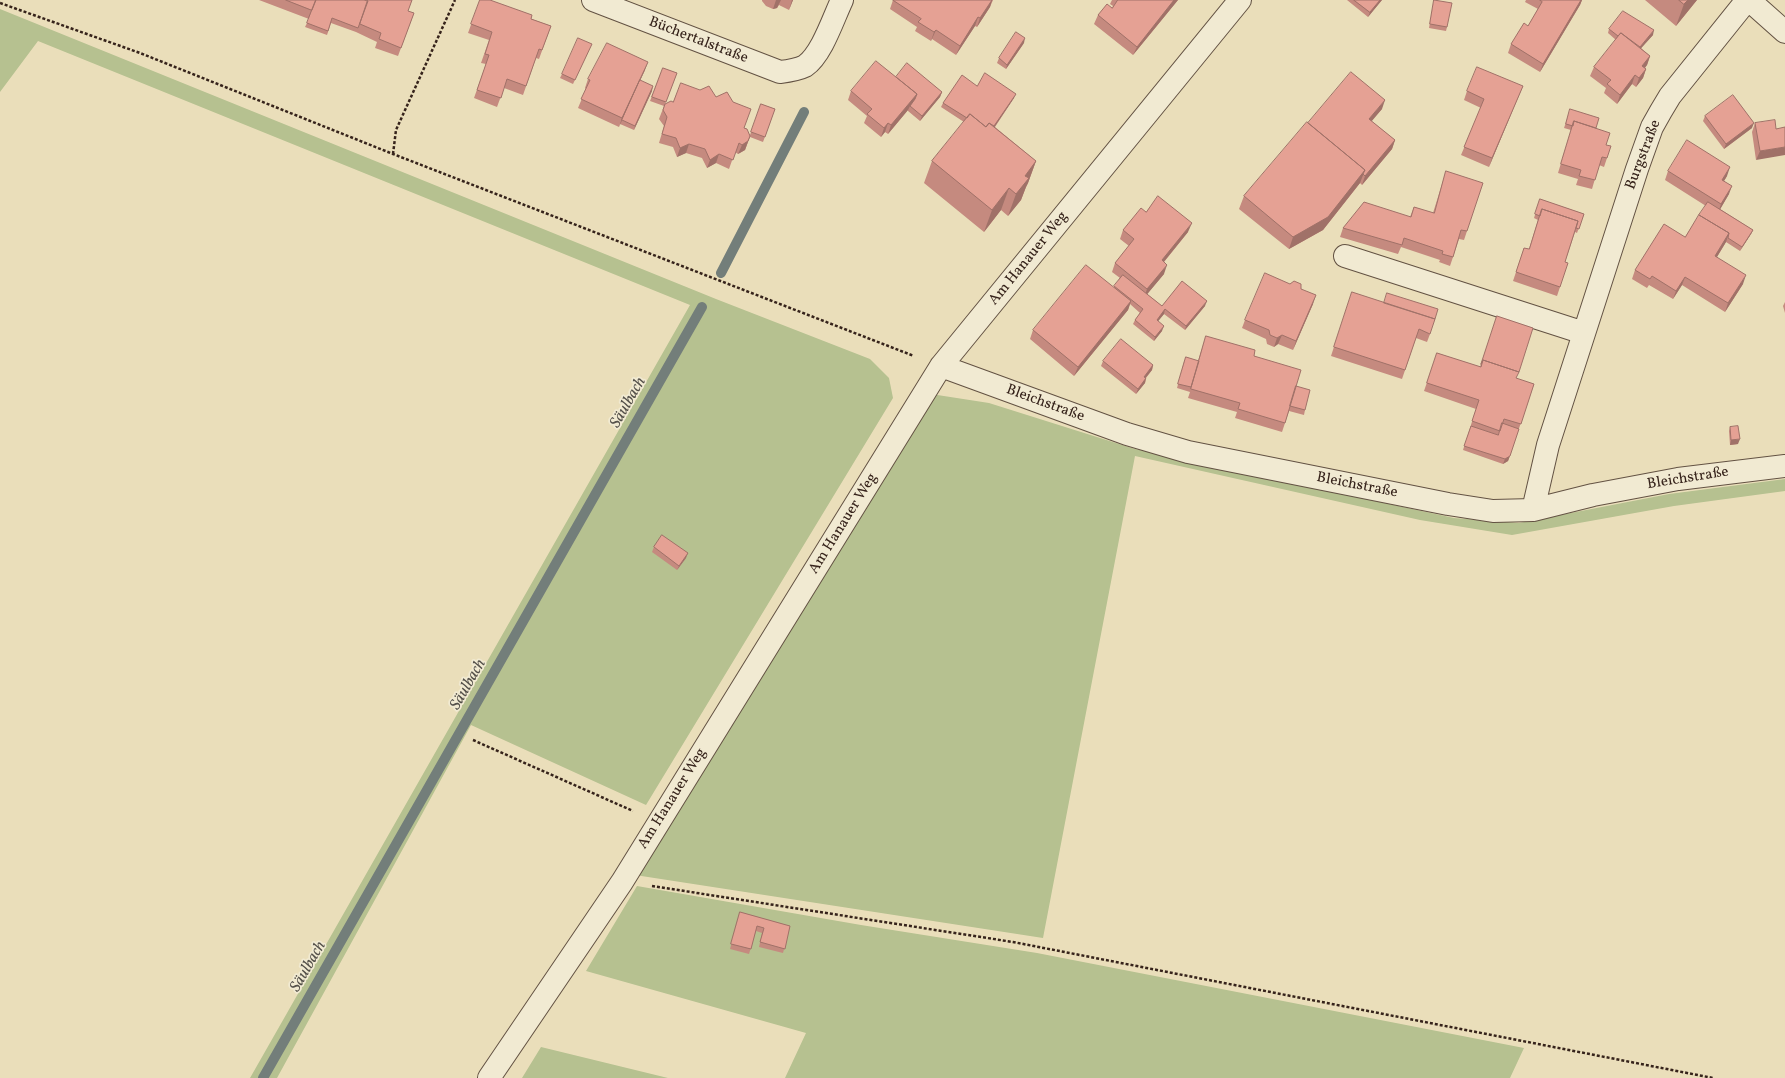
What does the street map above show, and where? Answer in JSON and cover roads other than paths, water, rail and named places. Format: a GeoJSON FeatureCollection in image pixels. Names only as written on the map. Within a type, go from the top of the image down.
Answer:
{"type":"FeatureCollection","features":[{"type":"Feature","properties":{"kind":"street","name":"Büchertalstraße"},"geometry":{"type":"LineString","coordinates":[[593,0],[780,72],[793,71],[804,66],[814,58],[842,0]]}},
{"type":"Feature","properties":{"kind":"street","name":"Am Hanauer Weg"},"geometry":{"type":"LineString","coordinates":[[489,1078],[622,882],[941,366],[1240,0]]}},
{"type":"Feature","properties":{"kind":"street"},"geometry":{"type":"LineString","coordinates":[[1748,0],[1785,32]]}},
{"type":"Feature","properties":{"kind":"street","name":"Burgstraße"},"geometry":{"type":"LineString","coordinates":[[1533,510],[1548,445],[1637,169],[1652,127],[1670,96],[1748,0]]}},
{"type":"Feature","properties":{"kind":"street"},"geometry":{"type":"LineString","coordinates":[[1344,256],[1584,333]]}},
{"type":"Feature","properties":{"kind":"street","name":"Bleichstraße"},"geometry":{"type":"LineString","coordinates":[[941,366],[1127,434],[1188,452],[1448,504],[1493,510],[1533,510],[1593,495],[1678,479],[1785,466]]}},
{"type":"Feature","properties":{"kind":"waterway","name":"Säulbach"},"geometry":{"type":"LineString","coordinates":[[721,273],[804,112]]}},
{"type":"Feature","properties":{"kind":"waterway","name":"Säulbach"},"geometry":{"type":"LineString","coordinates":[[263,1078],[702,307]]}}]}
